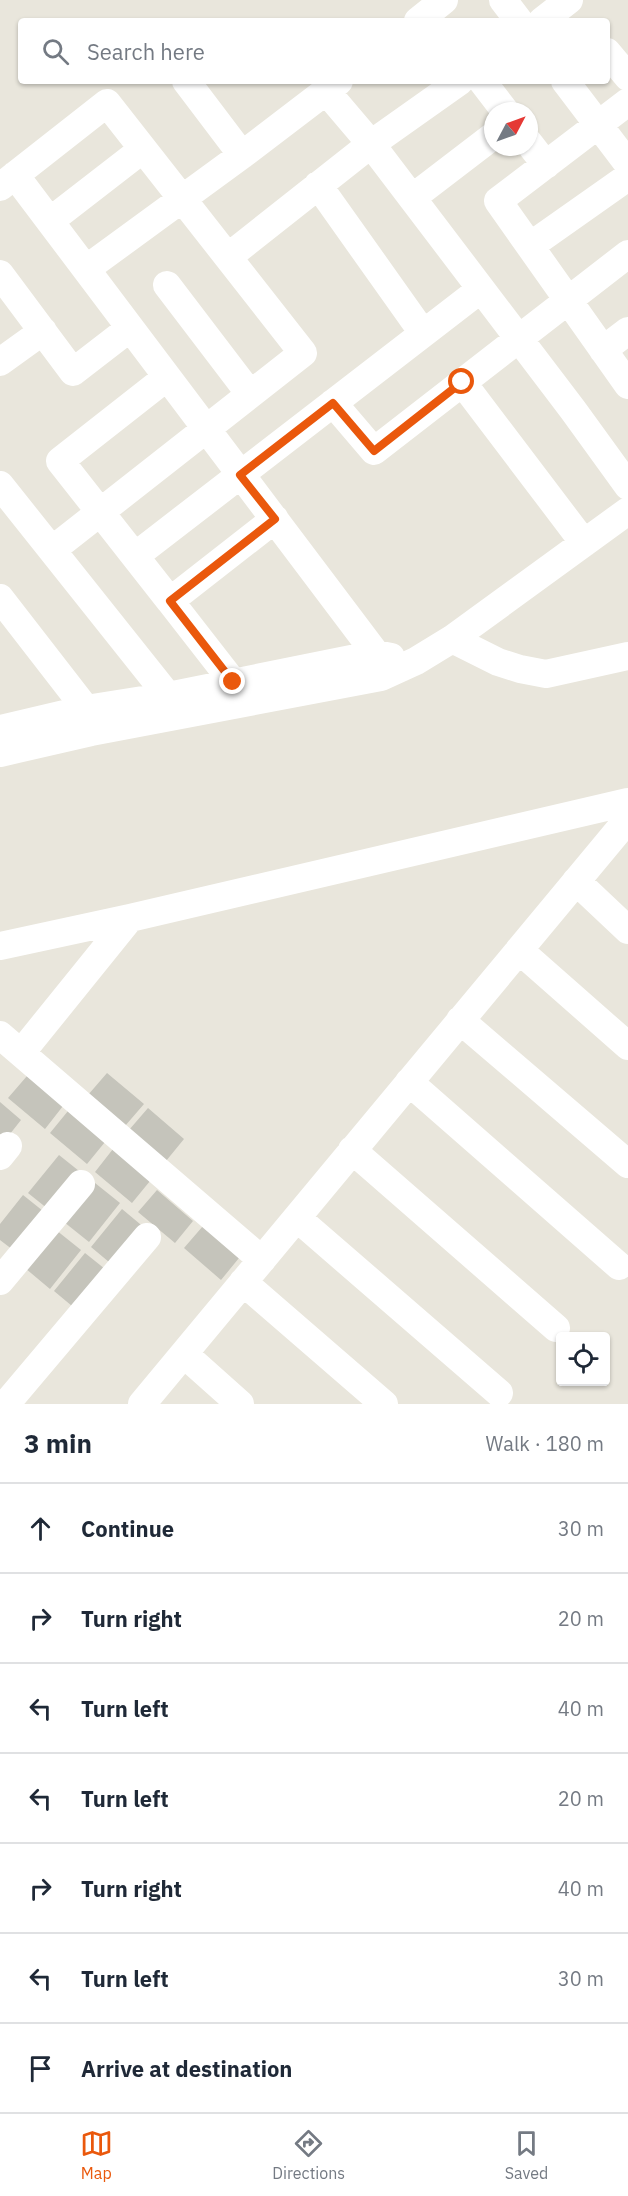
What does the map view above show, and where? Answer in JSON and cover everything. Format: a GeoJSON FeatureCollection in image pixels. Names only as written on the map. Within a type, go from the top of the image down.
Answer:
{"type":"FeatureCollection","features":[{"type":"Feature","properties":{"kind":"street"},"geometry":{"type":"LineString","coordinates":[[503,0],[517,18]]}},
{"type":"Feature","properties":{"kind":"street"},"geometry":{"type":"LineString","coordinates":[[546,18],[569,0]]}},
{"type":"Feature","properties":{"kind":"street"},"geometry":{"type":"LineString","coordinates":[[610,56],[628,77]]}},
{"type":"Feature","properties":{"kind":"street"},"geometry":{"type":"LineString","coordinates":[[188,84],[242,156]]}},
{"type":"Feature","properties":{"kind":"street"},"geometry":{"type":"LineString","coordinates":[[228,257],[371,144],[456,84]]}},
{"type":"Feature","properties":{"kind":"street"},"geometry":{"type":"LineString","coordinates":[[484,84],[498,102]]}},
{"type":"Feature","properties":{"kind":"street"},"geometry":{"type":"LineString","coordinates":[[567,84],[628,164]]}},
{"type":"Feature","properties":{"kind":"street"},"geometry":{"type":"LineString","coordinates":[[86,269],[242,156],[333,86],[371,144],[628,486]]}},
{"type":"Feature","properties":{"kind":"street"},"geometry":{"type":"LineString","coordinates":[[538,154],[598,124],[628,102]]}},
{"type":"Feature","properties":{"kind":"street"},"geometry":{"type":"LineString","coordinates":[[52,550],[206,429],[250,394],[303,353],[107,103],[7,181],[50,221],[206,429],[240,475],[376,654]]}},
{"type":"Feature","properties":{"kind":"street"},"geometry":{"type":"LineString","coordinates":[[412,198],[484,143]]}},
{"type":"Feature","properties":{"kind":"street"},"geometry":{"type":"LineString","coordinates":[[50,221],[143,149]]}},
{"type":"Feature","properties":{"kind":"street"},"geometry":{"type":"LineString","coordinates":[[535,156],[498,201],[628,385]]}},
{"type":"Feature","properties":{"kind":"street"},"geometry":{"type":"LineString","coordinates":[[530,246],[628,177]]}},
{"type":"Feature","properties":{"kind":"street"},"geometry":{"type":"LineString","coordinates":[[318,185],[423,333]]}},
{"type":"Feature","properties":{"kind":"street"},"geometry":{"type":"LineString","coordinates":[[333,403],[374,451],[628,254]]}},
{"type":"Feature","properties":{"kind":"street"},"geometry":{"type":"LineString","coordinates":[[0,276],[73,372],[130,328]]}},
{"type":"Feature","properties":{"kind":"street"},"geometry":{"type":"LineString","coordinates":[[167,285],[250,394]]}},
{"type":"Feature","properties":{"kind":"street"},"geometry":{"type":"LineString","coordinates":[[135,556],[481,288]]}},
{"type":"Feature","properties":{"kind":"street"},"geometry":{"type":"LineString","coordinates":[[0,362],[43,331]]}},
{"type":"Feature","properties":{"kind":"street"},"geometry":{"type":"LineString","coordinates":[[603,350],[628,331]]}},
{"type":"Feature","properties":{"kind":"street"},"geometry":{"type":"LineString","coordinates":[[167,377],[60,461],[233,682]]}},
{"type":"Feature","properties":{"kind":"street"},"geometry":{"type":"LineString","coordinates":[[462,382],[584,543]]}},
{"type":"Feature","properties":{"kind":"street"},"geometry":{"type":"LineString","coordinates":[[0,485],[168,696]]}},
{"type":"Feature","properties":{"kind":"street"},"geometry":{"type":"LineString","coordinates":[[0,753],[91,732],[381,677],[416,661],[452,639],[628,511]]}},
{"type":"Feature","properties":{"kind":"street"},"geometry":{"type":"LineString","coordinates":[[170,601],[275,519]]}},
{"type":"Feature","properties":{"kind":"street"},"geometry":{"type":"LineString","coordinates":[[0,598],[86,709]]}},
{"type":"Feature","properties":{"kind":"street"},"geometry":{"type":"LineString","coordinates":[[452,639],[498,662],[546,674],[628,656]]}},
{"type":"Feature","properties":{"kind":"street"},"geometry":{"type":"LineString","coordinates":[[0,729],[86,709],[168,696],[376,654],[416,661]]}},
{"type":"Feature","properties":{"kind":"street"},"geometry":{"type":"LineString","coordinates":[[0,946],[628,802]]}},
{"type":"Feature","properties":{"kind":"street"},"geometry":{"type":"LineString","coordinates":[[142,1404],[628,819]]}},
{"type":"Feature","properties":{"kind":"street"},"geometry":{"type":"LineString","coordinates":[[576,881],[628,930]]}},
{"type":"Feature","properties":{"kind":"street"},"geometry":{"type":"LineString","coordinates":[[21,1053],[130,918]]}},
{"type":"Feature","properties":{"kind":"street"},"geometry":{"type":"LineString","coordinates":[[519,950],[628,1046]]}},
{"type":"Feature","properties":{"kind":"street"},"geometry":{"type":"LineString","coordinates":[[460,1020],[628,1164]]}},
{"type":"Feature","properties":{"kind":"street"},"geometry":{"type":"LineString","coordinates":[[0,1035],[262,1260]]}},
{"type":"Feature","properties":{"kind":"street"},"geometry":{"type":"LineString","coordinates":[[409,1082],[619,1266]]}},
{"type":"Feature","properties":{"kind":"street"},"geometry":{"type":"LineString","coordinates":[[352,1150],[556,1328]]}},
{"type":"Feature","properties":{"kind":"street"},"geometry":{"type":"LineString","coordinates":[[0,1281],[81,1184]]}},
{"type":"Feature","properties":{"kind":"street"},"geometry":{"type":"LineString","coordinates":[[297,1218],[499,1393]]}},
{"type":"Feature","properties":{"kind":"street"},"geometry":{"type":"LineString","coordinates":[[6,1404],[147,1237]]}},
{"type":"Feature","properties":{"kind":"street"},"geometry":{"type":"LineString","coordinates":[[243,1282],[384,1404]]}},
{"type":"Feature","properties":{"kind":"street"},"geometry":{"type":"LineString","coordinates":[[184,1354],[240,1404]]}},
{"type":"Feature","properties":{"kind":"building"},"geometry":{"type":"Polygon","coordinates":[[[107,1073],[144,1104],[125,1126],[88,1095],[107,1073]]]}},
{"type":"Feature","properties":{"kind":"building"},"geometry":{"type":"Polygon","coordinates":[[[27,1076],[63,1106],[45,1129],[8,1098],[27,1076]]]}},
{"type":"Feature","properties":{"kind":"building"},"geometry":{"type":"Polygon","coordinates":[[[0,1102],[21,1120],[6,1139],[0,1134],[0,1102]]]}},
{"type":"Feature","properties":{"kind":"building"},"geometry":{"type":"Polygon","coordinates":[[[148,1108],[184,1139],[166,1161],[129,1130],[148,1108]]]}},
{"type":"Feature","properties":{"kind":"building"},"geometry":{"type":"Polygon","coordinates":[[[68,1111],[105,1142],[87,1164],[50,1133],[68,1111]]]}},
{"type":"Feature","properties":{"kind":"building"},"geometry":{"type":"Polygon","coordinates":[[[113,1149],[150,1181],[132,1203],[95,1172],[113,1149]]]}},
{"type":"Feature","properties":{"kind":"building"},"geometry":{"type":"Polygon","coordinates":[[[59,1155],[84,1175],[53,1213],[28,1193],[59,1155]]]}},
{"type":"Feature","properties":{"kind":"building"},"geometry":{"type":"Polygon","coordinates":[[[95,1183],[120,1203],[89,1242],[64,1222],[95,1183]]]}},
{"type":"Feature","properties":{"kind":"building"},"geometry":{"type":"Polygon","coordinates":[[[157,1190],[193,1221],[175,1243],[138,1212],[157,1190]]]}},
{"type":"Feature","properties":{"kind":"building"},"geometry":{"type":"Polygon","coordinates":[[[23,1195],[48,1215],[17,1253],[0,1240],[0,1224],[23,1195]]]}},
{"type":"Feature","properties":{"kind":"building"},"geometry":{"type":"Polygon","coordinates":[[[122,1209],[146,1229],[115,1267],[91,1247],[122,1209]]]}},
{"type":"Feature","properties":{"kind":"building"},"geometry":{"type":"Polygon","coordinates":[[[203,1226],[239,1258],[221,1280],[184,1248],[203,1226]]]}},
{"type":"Feature","properties":{"kind":"building"},"geometry":{"type":"Polygon","coordinates":[[[56,1230],[81,1250],[50,1289],[25,1268],[56,1230]]]}},
{"type":"Feature","properties":{"kind":"building"},"geometry":{"type":"Polygon","coordinates":[[[85,1253],[110,1273],[78,1311],[54,1291],[85,1253]]]}},
{"type":"Feature","properties":{"kind":"route"},"geometry":{"type":"LineString","coordinates":[[233,682],[170,601],[275,519],[240,475],[333,403],[374,451],[462,382]]}}]}
